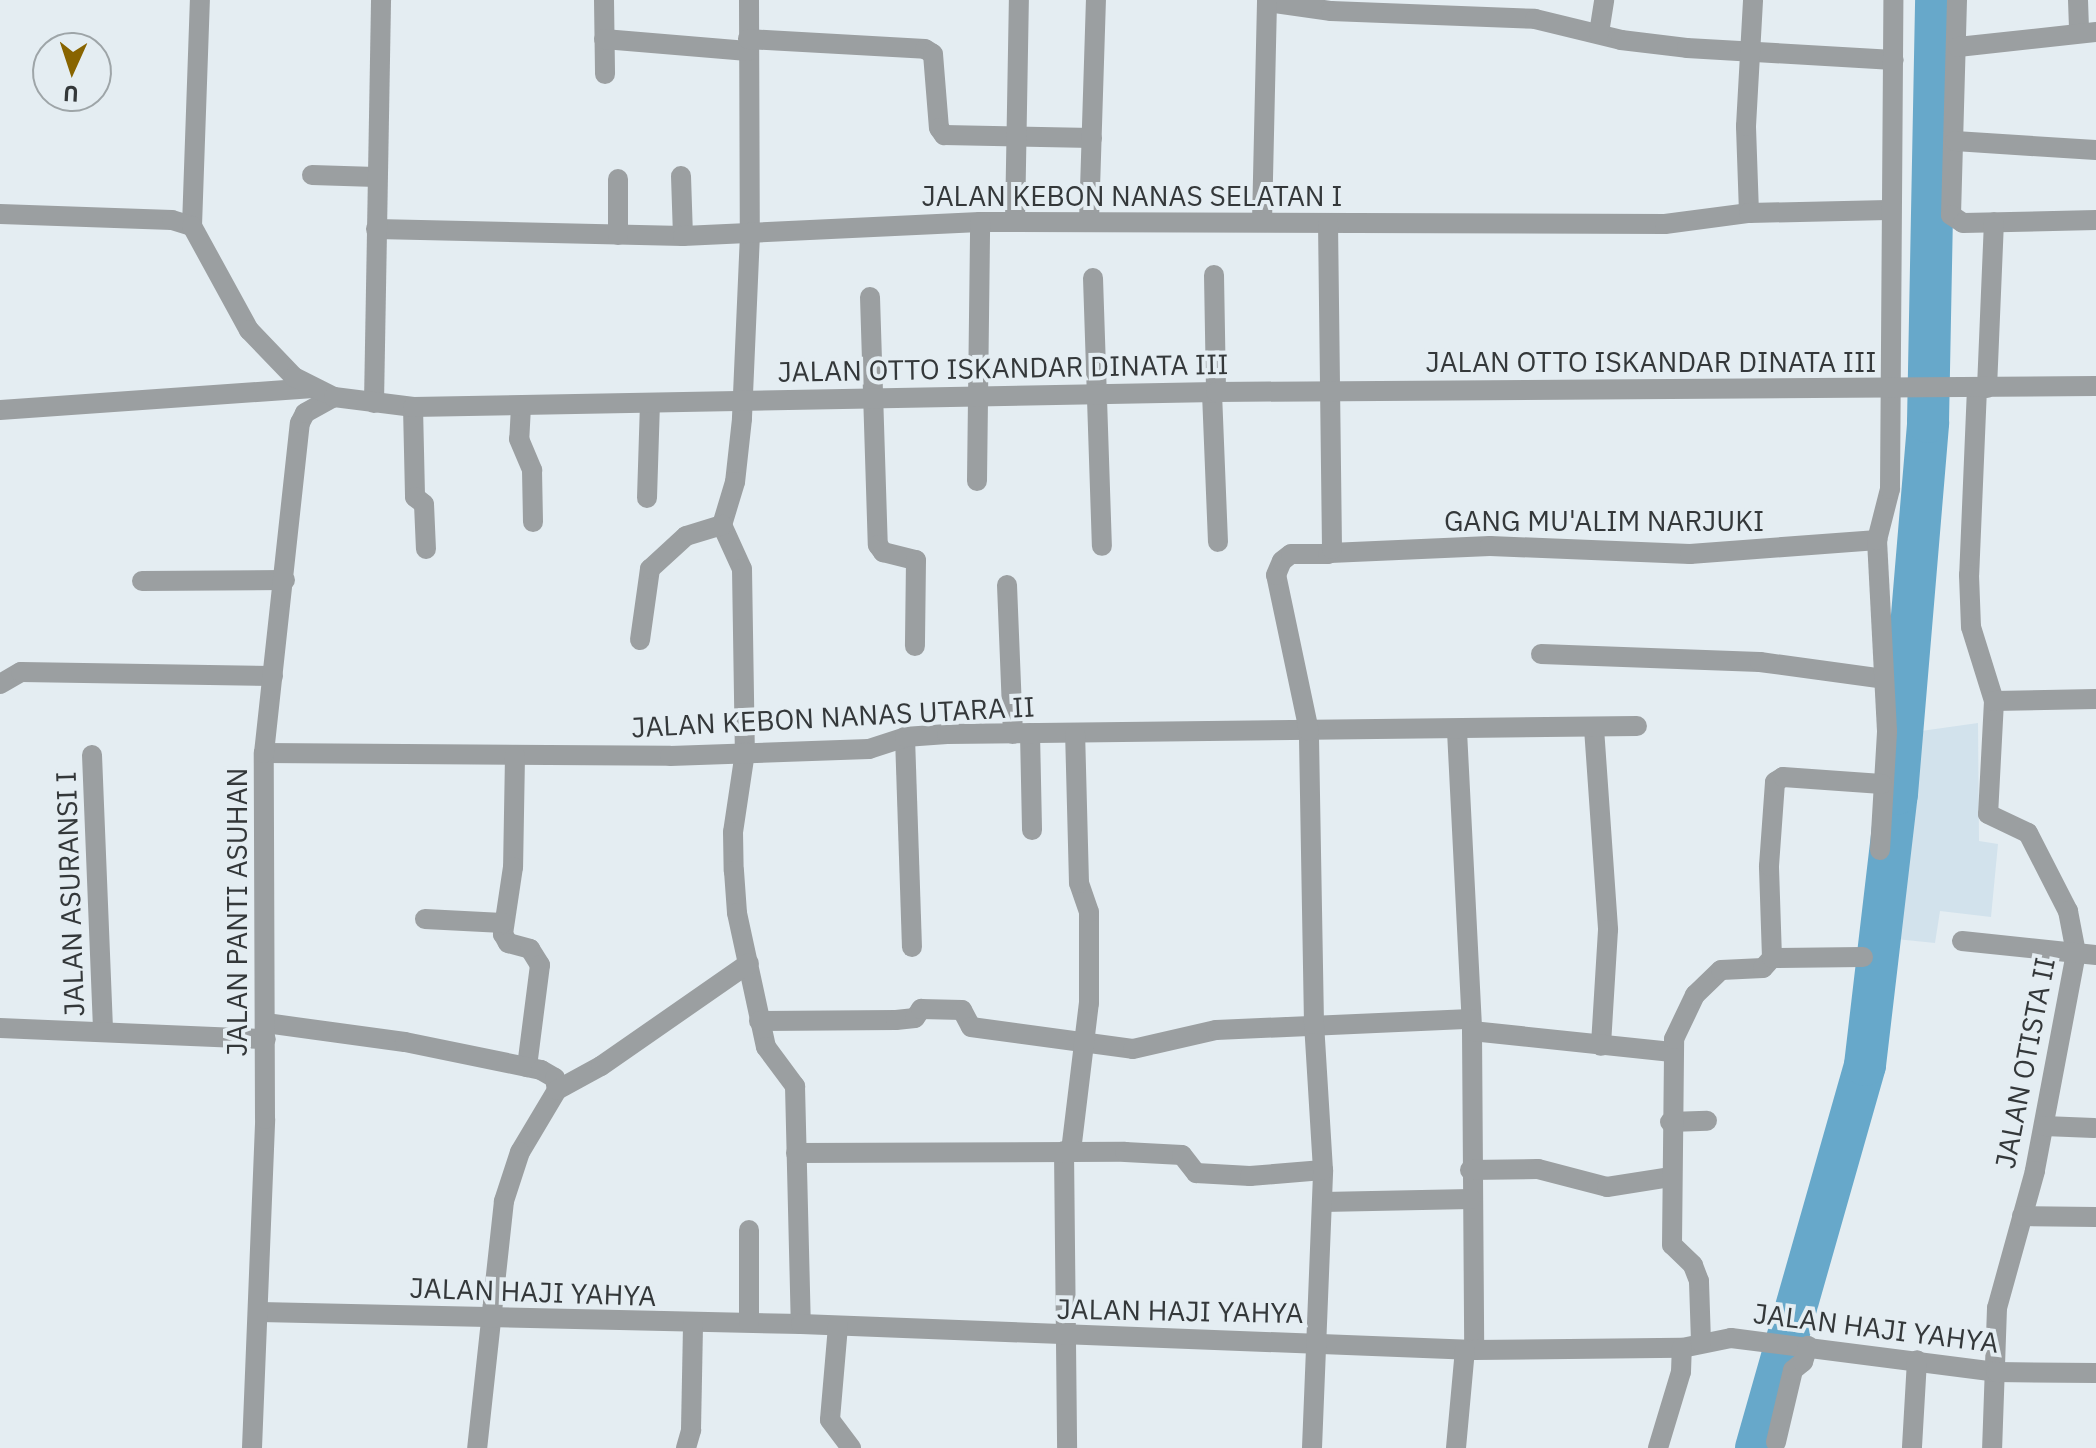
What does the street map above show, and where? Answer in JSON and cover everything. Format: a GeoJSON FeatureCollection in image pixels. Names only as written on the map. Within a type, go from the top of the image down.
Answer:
{"type":"FeatureCollection","features":[{"type":"Feature","properties":{"kind":"street"},"geometry":{"type":"LineString","coordinates":[[0,214],[172,220],[192,226],[200,0]]}},
{"type":"Feature","properties":{"kind":"street"},"geometry":{"type":"LineString","coordinates":[[374,403],[381,0]]}},
{"type":"Feature","properties":{"kind":"street"},"geometry":{"type":"LineString","coordinates":[[604,0],[605,74]]}},
{"type":"Feature","properties":{"kind":"street"},"geometry":{"type":"LineString","coordinates":[[749,0],[750,234],[735,482],[722,525],[741,559],[745,752],[733,832],[734,871],[766,1047],[795,1086],[801,1324]]}},
{"type":"Feature","properties":{"kind":"street"},"geometry":{"type":"LineString","coordinates":[[1015,222],[1019,0]]}},
{"type":"Feature","properties":{"kind":"street"},"geometry":{"type":"LineString","coordinates":[[1089,221],[1096,0]]}},
{"type":"Feature","properties":{"kind":"street"},"geometry":{"type":"LineString","coordinates":[[1599,33],[1604,0]]}},
{"type":"Feature","properties":{"kind":"street"},"geometry":{"type":"LineString","coordinates":[[1749,213],[1753,0]]}},
{"type":"Feature","properties":{"kind":"street"},"geometry":{"type":"LineString","coordinates":[[1880,850],[1884,679],[1877,540],[1890,489],[1888,210],[1894,60],[1893,0]]}},
{"type":"Feature","properties":{"kind":"street"},"geometry":{"type":"LineString","coordinates":[[1957,0],[1951,215],[1959,222],[2096,220]]}},
{"type":"Feature","properties":{"kind":"street"},"geometry":{"type":"LineString","coordinates":[[1958,47],[2088,32],[2078,0]]}},
{"type":"Feature","properties":{"kind":"street"},"geometry":{"type":"LineString","coordinates":[[1262,222],[1267,1],[1331,11],[1535,19],[1599,33],[1750,54],[1894,60]]}},
{"type":"Feature","properties":{"kind":"street"},"geometry":{"type":"LineString","coordinates":[[604,39],[925,49],[933,54],[940,132],[1017,139],[1092,138]]}},
{"type":"Feature","properties":{"kind":"street"},"geometry":{"type":"LineString","coordinates":[[1955,141],[2096,150]]}},
{"type":"Feature","properties":{"kind":"street"},"geometry":{"type":"LineString","coordinates":[[312,175],[376,177]]}},
{"type":"Feature","properties":{"kind":"street"},"geometry":{"type":"LineString","coordinates":[[681,176],[683,236]]}},
{"type":"Feature","properties":{"kind":"street"},"geometry":{"type":"LineString","coordinates":[[618,179],[618,235]]}},
{"type":"Feature","properties":{"kind":"street","name":"JALAN KEBON NANAS SELATAN I"},"geometry":{"type":"LineString","coordinates":[[376,229],[683,236],[980,222],[1665,224],[1749,213],[1888,210]]}},
{"type":"Feature","properties":{"kind":"street"},"geometry":{"type":"LineString","coordinates":[[977,481],[980,222]]}},
{"type":"Feature","properties":{"kind":"street","name":"JALAN OTISTA II"},"geometry":{"type":"LineString","coordinates":[[1992,1448],[1997,1308],[2086,954],[2028,833],[1988,814],[1994,701],[1971,627],[1982,388],[1994,222]]}},
{"type":"Feature","properties":{"kind":"street"},"geometry":{"type":"LineString","coordinates":[[1312,1448],[1323,1170],[1314,1024],[1309,731],[1276,575],[1282,561],[1291,554],[1330,553],[1328,223]]}},
{"type":"Feature","properties":{"kind":"street","name":"JALAN OTTO ISKANDAR DINATA III"},"geometry":{"type":"LineString","coordinates":[[192,226],[249,330],[278,362],[313,388],[334,397],[413,407],[650,405],[741,400],[872,401],[1214,392],[2096,386]]}},
{"type":"Feature","properties":{"kind":"street"},"geometry":{"type":"LineString","coordinates":[[1214,275],[1218,542]]}},
{"type":"Feature","properties":{"kind":"street"},"geometry":{"type":"LineString","coordinates":[[1093,278],[1094,395],[1102,546]]}},
{"type":"Feature","properties":{"kind":"street"},"geometry":{"type":"LineString","coordinates":[[870,297],[878,545],[883,552],[916,560],[915,646]]}},
{"type":"Feature","properties":{"kind":"street"},"geometry":{"type":"LineString","coordinates":[[0,410],[313,388]]}},
{"type":"Feature","properties":{"kind":"street","name":"JALAN PANTI ASUHAN"},"geometry":{"type":"LineString","coordinates":[[252,1448],[260,1312],[266,1031],[264,753],[301,417],[334,397]]}},
{"type":"Feature","properties":{"kind":"street"},"geometry":{"type":"LineString","coordinates":[[647,498],[650,405]]}},
{"type":"Feature","properties":{"kind":"street"},"geometry":{"type":"LineString","coordinates":[[521,406],[519,439],[532,470],[533,522]]}},
{"type":"Feature","properties":{"kind":"street"},"geometry":{"type":"LineString","coordinates":[[413,407],[415,497],[424,504],[426,549]]}},
{"type":"Feature","properties":{"kind":"street"},"geometry":{"type":"LineString","coordinates":[[640,640],[650,569],[686,536],[722,525]]}},
{"type":"Feature","properties":{"kind":"street","name":"GANG MU'ALIM NARJUKI"},"geometry":{"type":"LineString","coordinates":[[1330,553],[1490,546],[1690,554],[1877,540]]}},
{"type":"Feature","properties":{"kind":"street"},"geometry":{"type":"LineString","coordinates":[[142,581],[285,580]]}},
{"type":"Feature","properties":{"kind":"street"},"geometry":{"type":"LineString","coordinates":[[1007,585],[1032,830]]}},
{"type":"Feature","properties":{"kind":"street"},"geometry":{"type":"LineString","coordinates":[[1541,654],[1760,662],[1884,679]]}},
{"type":"Feature","properties":{"kind":"street"},"geometry":{"type":"LineString","coordinates":[[0,684],[21,672],[273,676]]}},
{"type":"Feature","properties":{"kind":"street"},"geometry":{"type":"LineString","coordinates":[[1994,701],[2096,699]]}},
{"type":"Feature","properties":{"kind":"street","name":"JALAN KEBON NANAS UTARA II"},"geometry":{"type":"LineString","coordinates":[[264,753],[515,756],[745,752],[869,749],[905,737],[1637,726]]}},
{"type":"Feature","properties":{"kind":"street"},"geometry":{"type":"LineString","coordinates":[[1594,728],[1608,930],[1601,1046]]}},
{"type":"Feature","properties":{"kind":"street"},"geometry":{"type":"LineString","coordinates":[[1456,1448],[1470,1350],[1472,1025],[1457,731]]}},
{"type":"Feature","properties":{"kind":"street"},"geometry":{"type":"LineString","coordinates":[[1067,1448],[1068,1151],[1081,1041],[1089,1003],[1089,921],[1079,883],[1075,734]]}},
{"type":"Feature","properties":{"kind":"street"},"geometry":{"type":"LineString","coordinates":[[905,737],[912,947]]}},
{"type":"Feature","properties":{"kind":"street","name":"JALAN ASURANSI I"},"geometry":{"type":"LineString","coordinates":[[92,755],[103,1030]]}},
{"type":"Feature","properties":{"kind":"street"},"geometry":{"type":"LineString","coordinates":[[515,756],[513,867],[503,923],[505,940],[530,949],[540,965],[527,1067]]}},
{"type":"Feature","properties":{"kind":"street"},"geometry":{"type":"LineString","coordinates":[[1658,1448],[1691,1345],[1699,1281],[1693,1265],[1672,1245],[1672,1052],[1683,1018],[1710,977],[1721,970],[1763,968],[1772,958],[1769,866],[1775,782],[1783,777],[1882,784]]}},
{"type":"Feature","properties":{"kind":"street"},"geometry":{"type":"LineString","coordinates":[[425,919],[503,923]]}},
{"type":"Feature","properties":{"kind":"street"},"geometry":{"type":"LineString","coordinates":[[1962,941],[2086,954]]}},
{"type":"Feature","properties":{"kind":"street"},"geometry":{"type":"LineString","coordinates":[[1772,958],[1863,957]]}},
{"type":"Feature","properties":{"kind":"street"},"geometry":{"type":"LineString","coordinates":[[477,1448],[504,1201],[520,1152],[557,1090],[601,1066],[749,963]]}},
{"type":"Feature","properties":{"kind":"street"},"geometry":{"type":"LineString","coordinates":[[759,1021],[896,1020],[915,1018],[921,1009],[962,1010],[971,1027],[1151,1049],[1216,1030],[1314,1024],[1472,1025],[1601,1046],[1672,1052]]}},
{"type":"Feature","properties":{"kind":"street"},"geometry":{"type":"LineString","coordinates":[[0,1028],[266,1031],[405,1042],[527,1067],[551,1075],[557,1090]]}},
{"type":"Feature","properties":{"kind":"street"},"geometry":{"type":"LineString","coordinates":[[1670,1122],[1707,1121]]}},
{"type":"Feature","properties":{"kind":"street"},"geometry":{"type":"LineString","coordinates":[[2044,1126],[2094,1128]]}},
{"type":"Feature","properties":{"kind":"street"},"geometry":{"type":"LineString","coordinates":[[796,1153],[1068,1151],[1182,1155],[1196,1173],[1250,1176],[1323,1170]]}},
{"type":"Feature","properties":{"kind":"street"},"geometry":{"type":"LineString","coordinates":[[1470,1170],[1538,1169],[1607,1187],[1671,1177]]}},
{"type":"Feature","properties":{"kind":"street"},"geometry":{"type":"LineString","coordinates":[[1323,1202],[1471,1199]]}},
{"type":"Feature","properties":{"kind":"street"},"geometry":{"type":"LineString","coordinates":[[2022,1216],[2096,1217]]}},
{"type":"Feature","properties":{"kind":"street"},"geometry":{"type":"LineString","coordinates":[[749,1230],[749,1322]]}},
{"type":"Feature","properties":{"kind":"street","name":"JALAN HAJI YAHYA"},"geometry":{"type":"LineString","coordinates":[[260,1312],[693,1324],[749,1322],[1069,1337],[1470,1350],[1774,1340],[1996,1372],[2096,1373]]}},
{"type":"Feature","properties":{"kind":"street"},"geometry":{"type":"LineString","coordinates":[[686,1448],[691,1430],[693,1324]]}},
{"type":"Feature","properties":{"kind":"street"},"geometry":{"type":"LineString","coordinates":[[838,1326],[830,1420],[851,1448]]}},
{"type":"Feature","properties":{"kind":"street"},"geometry":{"type":"LineString","coordinates":[[1776,1442],[1793,1370],[1803,1362],[1805,1346]]}},
{"type":"Feature","properties":{"kind":"street"},"geometry":{"type":"LineString","coordinates":[[1912,1447],[1917,1360]]}},
{"type":"Feature","properties":{"kind":"shaded area"},"geometry":{"type":"Polygon","coordinates":[[[1978,723],[1979,841],[1998,844],[1991,917],[1940,911],[1935,943],[1896,939],[1914,732],[1978,723]]]}},
{"type":"Feature","properties":{"kind":"waterway"},"geometry":{"type":"LineString","coordinates":[[1756,1448],[1865,1065],[1897,794],[1928,422],[1936,0]]}}]}
